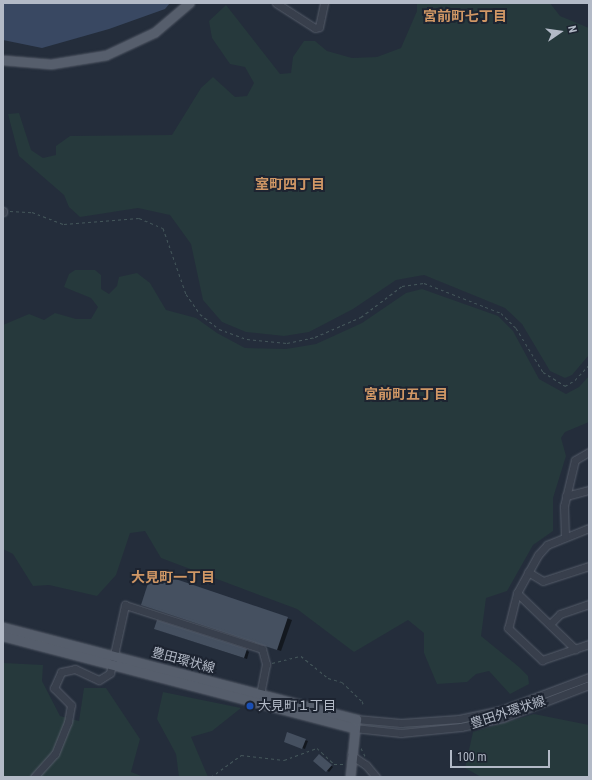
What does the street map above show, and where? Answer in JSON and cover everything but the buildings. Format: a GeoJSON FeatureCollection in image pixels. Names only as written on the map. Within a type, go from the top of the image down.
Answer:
{"type":"FeatureCollection","features":[{"type":"Feature","properties":{"kind":"main road"},"geometry":{"type":"LineString","coordinates":[[3,60],[52,64],[106,55],[155,32],[189,3]]}},
{"type":"Feature","properties":{"kind":"main road","name":"豊田環状線"},"geometry":{"type":"LineString","coordinates":[[3,627],[113,660],[355,724]]}},
{"type":"Feature","properties":{"kind":"main road","name":"豊田環状線"},"geometry":{"type":"LineString","coordinates":[[3,636],[260,694],[355,724]]}},
{"type":"Feature","properties":{"kind":"main road"},"geometry":{"type":"LineString","coordinates":[[350,777],[355,724]]}},
{"type":"Feature","properties":{"kind":"street"},"geometry":{"type":"LineString","coordinates":[[276,3],[315,28],[319,27],[324,3]]}},
{"type":"Feature","properties":{"kind":"street"},"geometry":{"type":"LineString","coordinates":[[564,536],[566,496],[575,460],[589,452]]}},
{"type":"Feature","properties":{"kind":"street"},"geometry":{"type":"LineString","coordinates":[[566,496],[589,490]]}},
{"type":"Feature","properties":{"kind":"street"},"geometry":{"type":"LineString","coordinates":[[589,528],[564,536],[547,545],[528,572],[517,593],[508,628],[542,660],[589,644]]}},
{"type":"Feature","properties":{"kind":"street"},"geometry":{"type":"LineString","coordinates":[[528,572],[543,581],[589,566]]}},
{"type":"Feature","properties":{"kind":"street"},"geometry":{"type":"LineString","coordinates":[[517,593],[575,649]]}},
{"type":"Feature","properties":{"kind":"street"},"geometry":{"type":"LineString","coordinates":[[550,624],[560,614],[589,604]]}},
{"type":"Feature","properties":{"kind":"street"},"geometry":{"type":"LineString","coordinates":[[34,777],[55,754],[68,722],[70,705],[54,688],[61,672],[75,669],[99,680],[110,673],[125,605],[262,649],[266,664],[260,694]]}},
{"type":"Feature","properties":{"kind":"street","name":"豊田外環状線"},"geometry":{"type":"LineString","coordinates":[[355,724],[401,723],[459,719],[501,710],[589,677]]}},
{"type":"Feature","properties":{"kind":"street","name":"豊田外環状線"},"geometry":{"type":"LineString","coordinates":[[355,724],[401,733],[461,728],[502,718],[589,685]]}},
{"type":"Feature","properties":{"kind":"street"},"geometry":{"type":"LineString","coordinates":[[351,759],[366,766],[376,777]]}},
{"type":"Feature","properties":{"kind":"path"},"geometry":{"type":"LineString","coordinates":[[3,211],[32,212],[64,224],[139,218],[163,228],[186,294],[200,314],[219,329],[247,339],[287,343],[315,337],[361,317],[402,286],[424,283],[501,313],[516,328],[543,372],[564,386],[575,380],[589,365]]}},
{"type":"Feature","properties":{"kind":"path"},"geometry":{"type":"LineString","coordinates":[[266,664],[301,656],[328,678],[342,682],[362,701],[364,706]]}},
{"type":"Feature","properties":{"kind":"path"},"geometry":{"type":"LineString","coordinates":[[211,777],[241,755],[284,760],[317,748],[334,764],[351,759]]}},
{"type":"Feature","properties":{"kind":"shaded area"},"geometry":{"type":"Polygon","coordinates":[[[417,3],[550,3],[560,16],[589,28],[589,355],[572,375],[565,378],[550,371],[522,324],[505,308],[424,275],[396,280],[353,309],[309,332],[284,336],[246,332],[222,322],[203,300],[191,244],[170,215],[138,208],[80,217],[69,207],[64,195],[19,156],[8,114],[19,113],[31,150],[43,158],[56,155],[56,146],[70,136],[172,135],[201,88],[213,77],[235,97],[247,96],[254,83],[245,67],[230,64],[212,38],[209,21],[226,5],[280,74],[291,73],[293,57],[304,41],[315,41],[327,51],[352,58],[377,57],[401,48],[417,11],[417,3]]]}},
{"type":"Feature","properties":{"kind":"shaded area"},"geometry":{"type":"Polygon","coordinates":[[[75,270],[95,270],[101,275],[101,289],[109,294],[117,286],[119,277],[137,273],[150,283],[166,310],[196,318],[217,333],[245,348],[286,349],[316,344],[362,323],[406,293],[422,289],[498,316],[513,331],[539,379],[566,394],[579,387],[589,376],[589,422],[565,432],[561,438],[566,456],[553,498],[553,531],[533,545],[507,591],[486,598],[481,636],[528,676],[529,684],[510,694],[489,671],[476,674],[467,682],[437,684],[424,653],[424,633],[408,620],[354,652],[297,609],[161,558],[145,531],[130,533],[116,575],[97,596],[49,585],[33,586],[13,554],[3,549],[3,325],[29,314],[44,320],[55,313],[76,319],[91,319],[98,307],[91,298],[64,287],[69,274],[75,270]]]}},
{"type":"Feature","properties":{"kind":"shaded area"},"geometry":{"type":"Polygon","coordinates":[[[4,663],[43,665],[42,681],[60,716],[79,721],[84,688],[106,688],[140,739],[131,772],[144,777],[3,777],[4,663]]]}},
{"type":"Feature","properties":{"kind":"shaded area"},"geometry":{"type":"Polygon","coordinates":[[[163,692],[241,708],[212,731],[191,737],[208,777],[179,777],[176,754],[157,719],[163,692]]]}},
{"type":"Feature","properties":{"kind":"shaded area"},"geometry":{"type":"Polygon","coordinates":[[[534,714],[589,725],[589,777],[481,777],[465,768],[473,732],[534,714]]]}},
{"type":"Feature","properties":{"kind":"water"},"geometry":{"type":"Polygon","coordinates":[[[3,3],[170,3],[165,9],[109,29],[42,48],[3,40],[3,3]]]}},
{"type":"Feature","properties":{"kind":"place","name":"大見町１丁目"},"geometry":{"type":"Point","coordinates":[250,706]}},
{"type":"Feature","properties":{"kind":"district","name":"宮前町七丁目"},"geometry":{"type":"Point","coordinates":[465,16]}},
{"type":"Feature","properties":{"kind":"district","name":"室町四丁目"},"geometry":{"type":"Point","coordinates":[290,184]}},
{"type":"Feature","properties":{"kind":"district","name":"宮前町五丁目"},"geometry":{"type":"Point","coordinates":[406,394]}},
{"type":"Feature","properties":{"kind":"district","name":"大見町一丁目"},"geometry":{"type":"Point","coordinates":[173,577]}}]}
